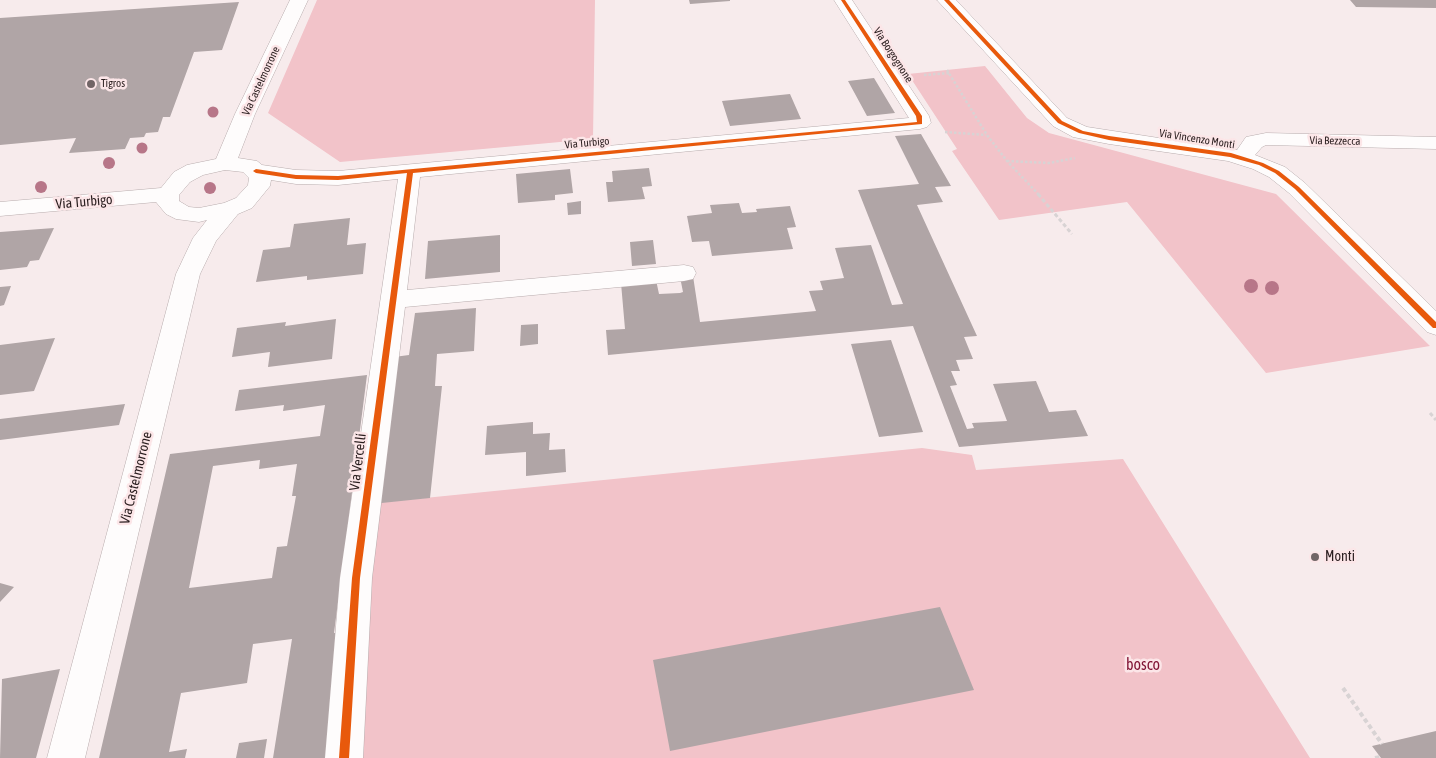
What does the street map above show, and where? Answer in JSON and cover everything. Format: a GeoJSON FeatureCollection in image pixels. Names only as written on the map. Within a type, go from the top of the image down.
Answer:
{"type":"FeatureCollection","features":[{"type":"Feature","properties":{"kind":"street","name":"Via Castelmorrone"},"geometry":{"type":"LineString","coordinates":[[225,163],[245,114],[299,0]]}},
{"type":"Feature","properties":{"kind":"street","name":"Via Borgognone"},"geometry":{"type":"LineString","coordinates":[[843,0],[920,116],[920,124]]}},
{"type":"Feature","properties":{"kind":"street","name":"Via Vincenzo Monti"},"geometry":{"type":"LineString","coordinates":[[946,0],[1060,122],[1081,132],[1109,138],[1216,152],[1242,158],[1276,172],[1297,188],[1436,326]]}},
{"type":"Feature","properties":{"kind":"street","name":"Via Turbigo"},"geometry":{"type":"LineString","coordinates":[[225,163],[244,165],[256,172],[296,177],[338,178],[920,124]]}},
{"type":"Feature","properties":{"kind":"street","name":"Via Bezzecca"},"geometry":{"type":"LineString","coordinates":[[1242,158],[1254,142],[1266,139],[1436,143]]}},
{"type":"Feature","properties":{"kind":"street"},"geometry":{"type":"LineString","coordinates":[[225,163],[202,167],[182,177],[173,185],[168,194],[168,202],[174,209],[184,214],[215,214],[230,209],[253,195],[259,186],[260,178],[256,172]]}},
{"type":"Feature","properties":{"kind":"street","name":"Via Vercelli"},"geometry":{"type":"LineString","coordinates":[[344,758],[356,578],[410,171]]}},
{"type":"Feature","properties":{"kind":"street","name":"Via Turbigo"},"geometry":{"type":"LineString","coordinates":[[0,209],[168,194]]}},
{"type":"Feature","properties":{"kind":"street","name":"Via Castelmorrone"},"geometry":{"type":"LineString","coordinates":[[66,758],[188,274],[205,238],[230,209]]}},
{"type":"Feature","properties":{"kind":"street"},"geometry":{"type":"LineString","coordinates":[[392,300],[684,273]]}},
{"type":"Feature","properties":{"kind":"path"},"geometry":{"type":"LineString","coordinates":[[947,70],[987,136],[1007,161],[1055,212],[1072,234]]}},
{"type":"Feature","properties":{"kind":"path"},"geometry":{"type":"LineString","coordinates":[[923,75],[950,73]]}},
{"type":"Feature","properties":{"kind":"path"},"geometry":{"type":"LineString","coordinates":[[941,132],[987,136]]}},
{"type":"Feature","properties":{"kind":"path"},"geometry":{"type":"LineString","coordinates":[[1007,161],[1049,163],[1080,157]]}},
{"type":"Feature","properties":{"kind":"path"},"geometry":{"type":"LineString","coordinates":[[1430,413],[1436,420]]}},
{"type":"Feature","properties":{"kind":"path"},"geometry":{"type":"LineString","coordinates":[[1343,688],[1382,744]]}},
{"type":"Feature","properties":{"kind":"green space"},"geometry":{"type":"Polygon","coordinates":[[[317,0],[595,0],[593,139],[340,162],[268,113],[317,0]]]}},
{"type":"Feature","properties":{"kind":"green space"},"geometry":{"type":"Polygon","coordinates":[[[985,66],[1027,118],[1049,133],[1276,194],[1430,346],[1266,373],[1127,202],[999,220],[952,151],[957,149],[908,74],[985,66]]]}},
{"type":"Feature","properties":{"kind":"green space","name":"bosco"},"geometry":{"type":"Polygon","coordinates":[[[922,448],[972,455],[976,470],[1123,459],[1310,758],[361,758],[375,503],[922,448]]]}},
{"type":"Feature","properties":{"kind":"building"},"geometry":{"type":"Polygon","coordinates":[[[689,0],[730,0],[730,1],[690,4],[689,0]]]}},
{"type":"Feature","properties":{"kind":"building"},"geometry":{"type":"Polygon","coordinates":[[[1350,0],[1436,0],[1436,8],[1356,7],[1350,0]]]}},
{"type":"Feature","properties":{"kind":"building","name":"Tigros"},"geometry":{"type":"Polygon","coordinates":[[[239,2],[222,50],[194,52],[170,117],[163,117],[158,132],[146,133],[144,137],[130,138],[125,149],[69,153],[76,138],[0,145],[0,18],[239,2]]]}},
{"type":"Feature","properties":{"kind":"building"},"geometry":{"type":"Polygon","coordinates":[[[874,78],[895,113],[867,116],[848,81],[874,78]]]}},
{"type":"Feature","properties":{"kind":"building"},"geometry":{"type":"Polygon","coordinates":[[[790,94],[801,119],[730,126],[722,101],[790,94]]]}},
{"type":"Feature","properties":{"kind":"building"},"geometry":{"type":"Polygon","coordinates":[[[921,134],[951,186],[935,187],[943,202],[917,205],[977,336],[964,337],[973,359],[956,360],[960,371],[951,371],[957,385],[950,386],[967,429],[974,428],[972,423],[1007,421],[993,384],[1036,381],[1049,412],[1076,410],[1088,436],[959,447],[913,326],[608,355],[606,330],[625,329],[621,283],[656,280],[659,294],[680,293],[683,292],[680,277],[693,276],[700,322],[816,311],[809,291],[823,290],[820,281],[844,278],[835,248],[871,245],[892,305],[903,304],[858,190],[919,184],[895,136],[921,134]]]}},
{"type":"Feature","properties":{"kind":"building"},"geometry":{"type":"Polygon","coordinates":[[[649,168],[652,186],[642,187],[645,199],[608,202],[606,182],[613,182],[612,171],[649,168]]]}},
{"type":"Feature","properties":{"kind":"building"},"geometry":{"type":"Polygon","coordinates":[[[570,169],[573,193],[555,195],[555,200],[518,203],[516,174],[570,169]]]}},
{"type":"Feature","properties":{"kind":"building"},"geometry":{"type":"Polygon","coordinates":[[[581,201],[581,214],[568,215],[567,203],[581,201]]]}},
{"type":"Feature","properties":{"kind":"building"},"geometry":{"type":"Polygon","coordinates":[[[739,203],[742,213],[757,212],[756,209],[790,206],[796,227],[787,228],[793,249],[712,256],[709,241],[692,242],[687,216],[712,213],[710,205],[739,203]]]}},
{"type":"Feature","properties":{"kind":"building"},"geometry":{"type":"Polygon","coordinates":[[[350,218],[347,245],[366,243],[363,274],[307,280],[307,276],[256,282],[263,250],[290,247],[294,224],[350,218]]]}},
{"type":"Feature","properties":{"kind":"building"},"geometry":{"type":"Polygon","coordinates":[[[54,228],[39,260],[30,261],[27,267],[0,270],[0,232],[54,228]]]}},
{"type":"Feature","properties":{"kind":"building"},"geometry":{"type":"Polygon","coordinates":[[[500,235],[500,272],[425,279],[428,241],[500,235]]]}},
{"type":"Feature","properties":{"kind":"building"},"geometry":{"type":"Polygon","coordinates":[[[653,240],[656,264],[632,266],[630,242],[653,240]]]}},
{"type":"Feature","properties":{"kind":"building"},"geometry":{"type":"Polygon","coordinates":[[[11,286],[4,305],[0,306],[0,287],[11,286]]]}},
{"type":"Feature","properties":{"kind":"building"},"geometry":{"type":"Polygon","coordinates":[[[476,308],[474,351],[437,354],[435,386],[442,386],[430,498],[372,504],[394,357],[409,355],[415,313],[476,308]]]}},
{"type":"Feature","properties":{"kind":"building"},"geometry":{"type":"Polygon","coordinates":[[[336,319],[332,359],[268,367],[270,352],[232,357],[237,328],[286,322],[285,326],[336,319]]]}},
{"type":"Feature","properties":{"kind":"building"},"geometry":{"type":"Polygon","coordinates":[[[538,324],[538,344],[520,346],[521,325],[538,324]]]}},
{"type":"Feature","properties":{"kind":"building"},"geometry":{"type":"Polygon","coordinates":[[[55,338],[34,391],[0,395],[0,345],[55,338]]]}},
{"type":"Feature","properties":{"kind":"building"},"geometry":{"type":"Polygon","coordinates":[[[891,340],[923,432],[879,437],[851,344],[891,340]]]}},
{"type":"Feature","properties":{"kind":"building"},"geometry":{"type":"Polygon","coordinates":[[[367,375],[334,633],[344,632],[328,758],[273,758],[292,639],[253,644],[247,683],[181,693],[169,752],[187,749],[185,758],[99,758],[170,454],[320,436],[325,405],[283,411],[284,405],[235,411],[239,390],[367,375]],[[260,460],[213,466],[189,588],[272,578],[277,547],[287,546],[296,496],[292,496],[297,464],[259,469],[260,460]]]}},
{"type":"Feature","properties":{"kind":"building"},"geometry":{"type":"Polygon","coordinates":[[[125,404],[119,425],[0,440],[0,419],[125,404]]]}},
{"type":"Feature","properties":{"kind":"building"},"geometry":{"type":"Polygon","coordinates":[[[533,422],[533,434],[550,433],[549,450],[565,449],[566,472],[526,476],[526,452],[485,455],[487,426],[533,422]]]}},
{"type":"Feature","properties":{"kind":"building"},"geometry":{"type":"Polygon","coordinates":[[[0,583],[14,587],[0,602],[0,583]]]}},
{"type":"Feature","properties":{"kind":"building"},"geometry":{"type":"Polygon","coordinates":[[[940,607],[974,690],[670,751],[653,660],[940,607]]]}},
{"type":"Feature","properties":{"kind":"building"},"geometry":{"type":"Polygon","coordinates":[[[60,669],[36,758],[0,758],[2,679],[60,669]]]}},
{"type":"Feature","properties":{"kind":"building"},"geometry":{"type":"Polygon","coordinates":[[[1436,731],[1436,758],[1381,758],[1372,746],[1436,731]]]}},
{"type":"Feature","properties":{"kind":"building"},"geometry":{"type":"Polygon","coordinates":[[[267,739],[264,758],[236,758],[239,743],[267,739]]]}},
{"type":"Feature","properties":{"kind":"cycle path"},"geometry":{"type":"LineString","coordinates":[[256,171],[296,177],[338,178],[920,123],[919,116],[843,0]]}},
{"type":"Feature","properties":{"kind":"cycle path"},"geometry":{"type":"LineString","coordinates":[[946,0],[1060,122],[1081,132],[1109,138],[1231,155],[1261,164],[1277,172],[1297,188],[1436,326]]}},
{"type":"Feature","properties":{"kind":"cycle path"},"geometry":{"type":"LineString","coordinates":[[344,758],[356,578],[410,171]]}},
{"type":"Feature","properties":{"kind":"place","name":"Tigros"},"geometry":{"type":"Point","coordinates":[91,84]}},
{"type":"Feature","properties":{"kind":"place","name":"Monti"},"geometry":{"type":"Point","coordinates":[1315,557]}}]}
